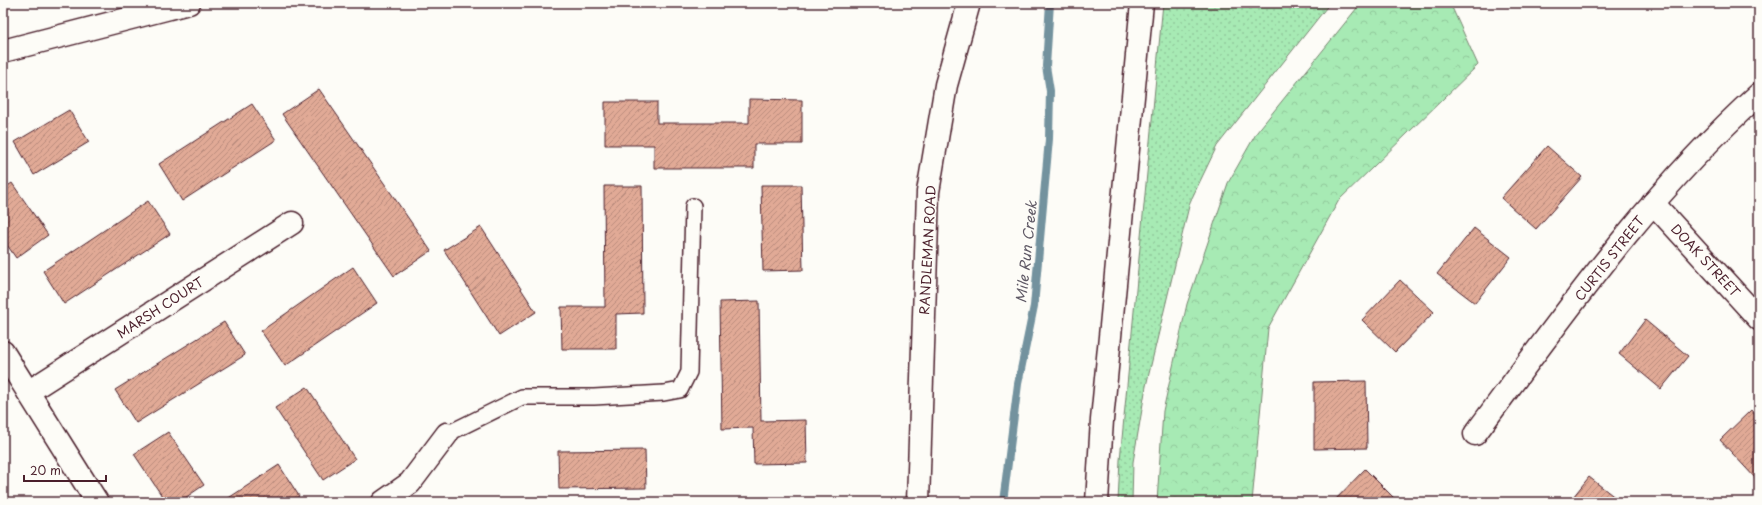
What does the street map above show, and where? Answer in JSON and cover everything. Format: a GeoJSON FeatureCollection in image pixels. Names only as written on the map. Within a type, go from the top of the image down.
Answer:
{"type":"FeatureCollection","features":[{"type":"Feature","properties":{"kind":"main road"},"geometry":{"type":"LineString","coordinates":[[3,51],[189,3]]}},
{"type":"Feature","properties":{"kind":"main road","name":"RANDLEMAN ROAD"},"geometry":{"type":"LineString","coordinates":[[918,502],[928,192],[946,85],[968,3]]}},
{"type":"Feature","properties":{"kind":"main road"},"geometry":{"type":"LineString","coordinates":[[1097,502],[1102,420],[1142,3]]}},
{"type":"Feature","properties":{"kind":"main road","name":"CURTIS STREET"},"geometry":{"type":"LineString","coordinates":[[1475,434],[1572,305],[1653,203],[1734,117],[1759,94]]}},
{"type":"Feature","properties":{"kind":"main road","name":"DOAK STREET"},"geometry":{"type":"LineString","coordinates":[[1653,203],[1759,319]]}},
{"type":"Feature","properties":{"kind":"main road","name":"MARSH COURT"},"geometry":{"type":"LineString","coordinates":[[28,392],[292,223]]}},
{"type":"Feature","properties":{"kind":"main road"},"geometry":{"type":"LineString","coordinates":[[3,352],[97,502]]}},
{"type":"Feature","properties":{"kind":"main road"},"geometry":{"type":"LineString","coordinates":[[400,494],[448,434]]}},
{"type":"Feature","properties":{"kind":"lane"},"geometry":{"type":"LineString","coordinates":[[448,434],[522,397],[594,397],[664,393],[680,390],[689,372],[693,206]]}},
{"type":"Feature","properties":{"kind":"green space"},"geometry":{"type":"Polygon","coordinates":[[[1163,3],[1330,3],[1217,146],[1190,202],[1146,386],[1133,462],[1132,502],[1118,502],[1120,460],[1163,3]]]}},
{"type":"Feature","properties":{"kind":"green space"},"geometry":{"type":"Polygon","coordinates":[[[1361,3],[1450,3],[1478,65],[1339,200],[1268,328],[1252,502],[1157,502],[1163,411],[1187,304],[1228,183],[1257,132],[1361,3]]]}},
{"type":"Feature","properties":{"kind":"building"},"geometry":{"type":"Polygon","coordinates":[[[319,89],[431,251],[394,276],[282,114],[319,89]]]}},
{"type":"Feature","properties":{"kind":"building"},"geometry":{"type":"Polygon","coordinates":[[[749,99],[802,100],[802,144],[754,144],[754,168],[654,168],[654,145],[605,145],[605,102],[657,102],[657,123],[749,123],[749,99]]]}},
{"type":"Feature","properties":{"kind":"building"},"geometry":{"type":"Polygon","coordinates":[[[252,104],[276,140],[182,201],[159,164],[252,104]]]}},
{"type":"Feature","properties":{"kind":"building"},"geometry":{"type":"Polygon","coordinates":[[[69,110],[89,142],[34,175],[15,142],[69,110]]]}},
{"type":"Feature","properties":{"kind":"building"},"geometry":{"type":"Polygon","coordinates":[[[1547,146],[1582,177],[1536,229],[1501,198],[1547,146]]]}},
{"type":"Feature","properties":{"kind":"building"},"geometry":{"type":"Polygon","coordinates":[[[12,183],[48,235],[16,258],[3,239],[3,189],[12,183]]]}},
{"type":"Feature","properties":{"kind":"building"},"geometry":{"type":"Polygon","coordinates":[[[761,185],[801,185],[803,270],[763,271],[761,185]]]}},
{"type":"Feature","properties":{"kind":"building"},"geometry":{"type":"Polygon","coordinates":[[[604,186],[642,186],[643,313],[616,314],[616,349],[562,349],[561,307],[605,307],[604,186]]]}},
{"type":"Feature","properties":{"kind":"building"},"geometry":{"type":"Polygon","coordinates":[[[148,201],[170,234],[64,304],[43,271],[148,201]]]}},
{"type":"Feature","properties":{"kind":"building"},"geometry":{"type":"Polygon","coordinates":[[[481,227],[536,312],[499,336],[444,250],[481,227]]]}},
{"type":"Feature","properties":{"kind":"building"},"geometry":{"type":"Polygon","coordinates":[[[1474,228],[1511,257],[1475,303],[1437,274],[1474,228]]]}},
{"type":"Feature","properties":{"kind":"building"},"geometry":{"type":"Polygon","coordinates":[[[353,267],[377,303],[285,366],[261,331],[353,267]]]}},
{"type":"Feature","properties":{"kind":"building"},"geometry":{"type":"Polygon","coordinates":[[[1400,280],[1434,312],[1395,352],[1362,320],[1400,280]]]}},
{"type":"Feature","properties":{"kind":"building"},"geometry":{"type":"Polygon","coordinates":[[[759,301],[761,421],[806,420],[807,463],[754,464],[753,428],[722,429],[720,302],[759,301]]]}},
{"type":"Feature","properties":{"kind":"building"},"geometry":{"type":"Polygon","coordinates":[[[1645,320],[1688,356],[1661,389],[1619,354],[1645,320]]]}},
{"type":"Feature","properties":{"kind":"building"},"geometry":{"type":"Polygon","coordinates":[[[224,322],[245,355],[136,423],[115,390],[224,322]]]}},
{"type":"Feature","properties":{"kind":"building"},"geometry":{"type":"Polygon","coordinates":[[[1366,381],[1367,448],[1314,449],[1314,382],[1366,381]]]}},
{"type":"Feature","properties":{"kind":"building"},"geometry":{"type":"Polygon","coordinates":[[[307,387],[355,459],[323,480],[275,408],[307,387]]]}},
{"type":"Feature","properties":{"kind":"building"},"geometry":{"type":"Polygon","coordinates":[[[1751,410],[1759,419],[1759,478],[1757,480],[1720,440],[1751,410]]]}},
{"type":"Feature","properties":{"kind":"building"},"geometry":{"type":"Polygon","coordinates":[[[168,432],[204,485],[179,502],[166,502],[134,454],[168,432]]]}},
{"type":"Feature","properties":{"kind":"building"},"geometry":{"type":"Polygon","coordinates":[[[645,450],[646,488],[559,489],[558,451],[645,450]]]}},
{"type":"Feature","properties":{"kind":"building"},"geometry":{"type":"Polygon","coordinates":[[[279,465],[299,496],[291,502],[224,501],[279,465]]]}},
{"type":"Feature","properties":{"kind":"building"},"geometry":{"type":"Polygon","coordinates":[[[1365,469],[1398,502],[1333,502],[1365,469]]]}},
{"type":"Feature","properties":{"kind":"building"},"geometry":{"type":"Polygon","coordinates":[[[1589,477],[1621,502],[1569,502],[1589,477]]]}},
{"type":"Feature","properties":{"kind":"waterway","name":"Mile Run Creek"},"geometry":{"type":"LineString","coordinates":[[1003,502],[1018,384],[1034,306],[1049,139],[1050,91],[1046,66],[1050,3]]}}]}
